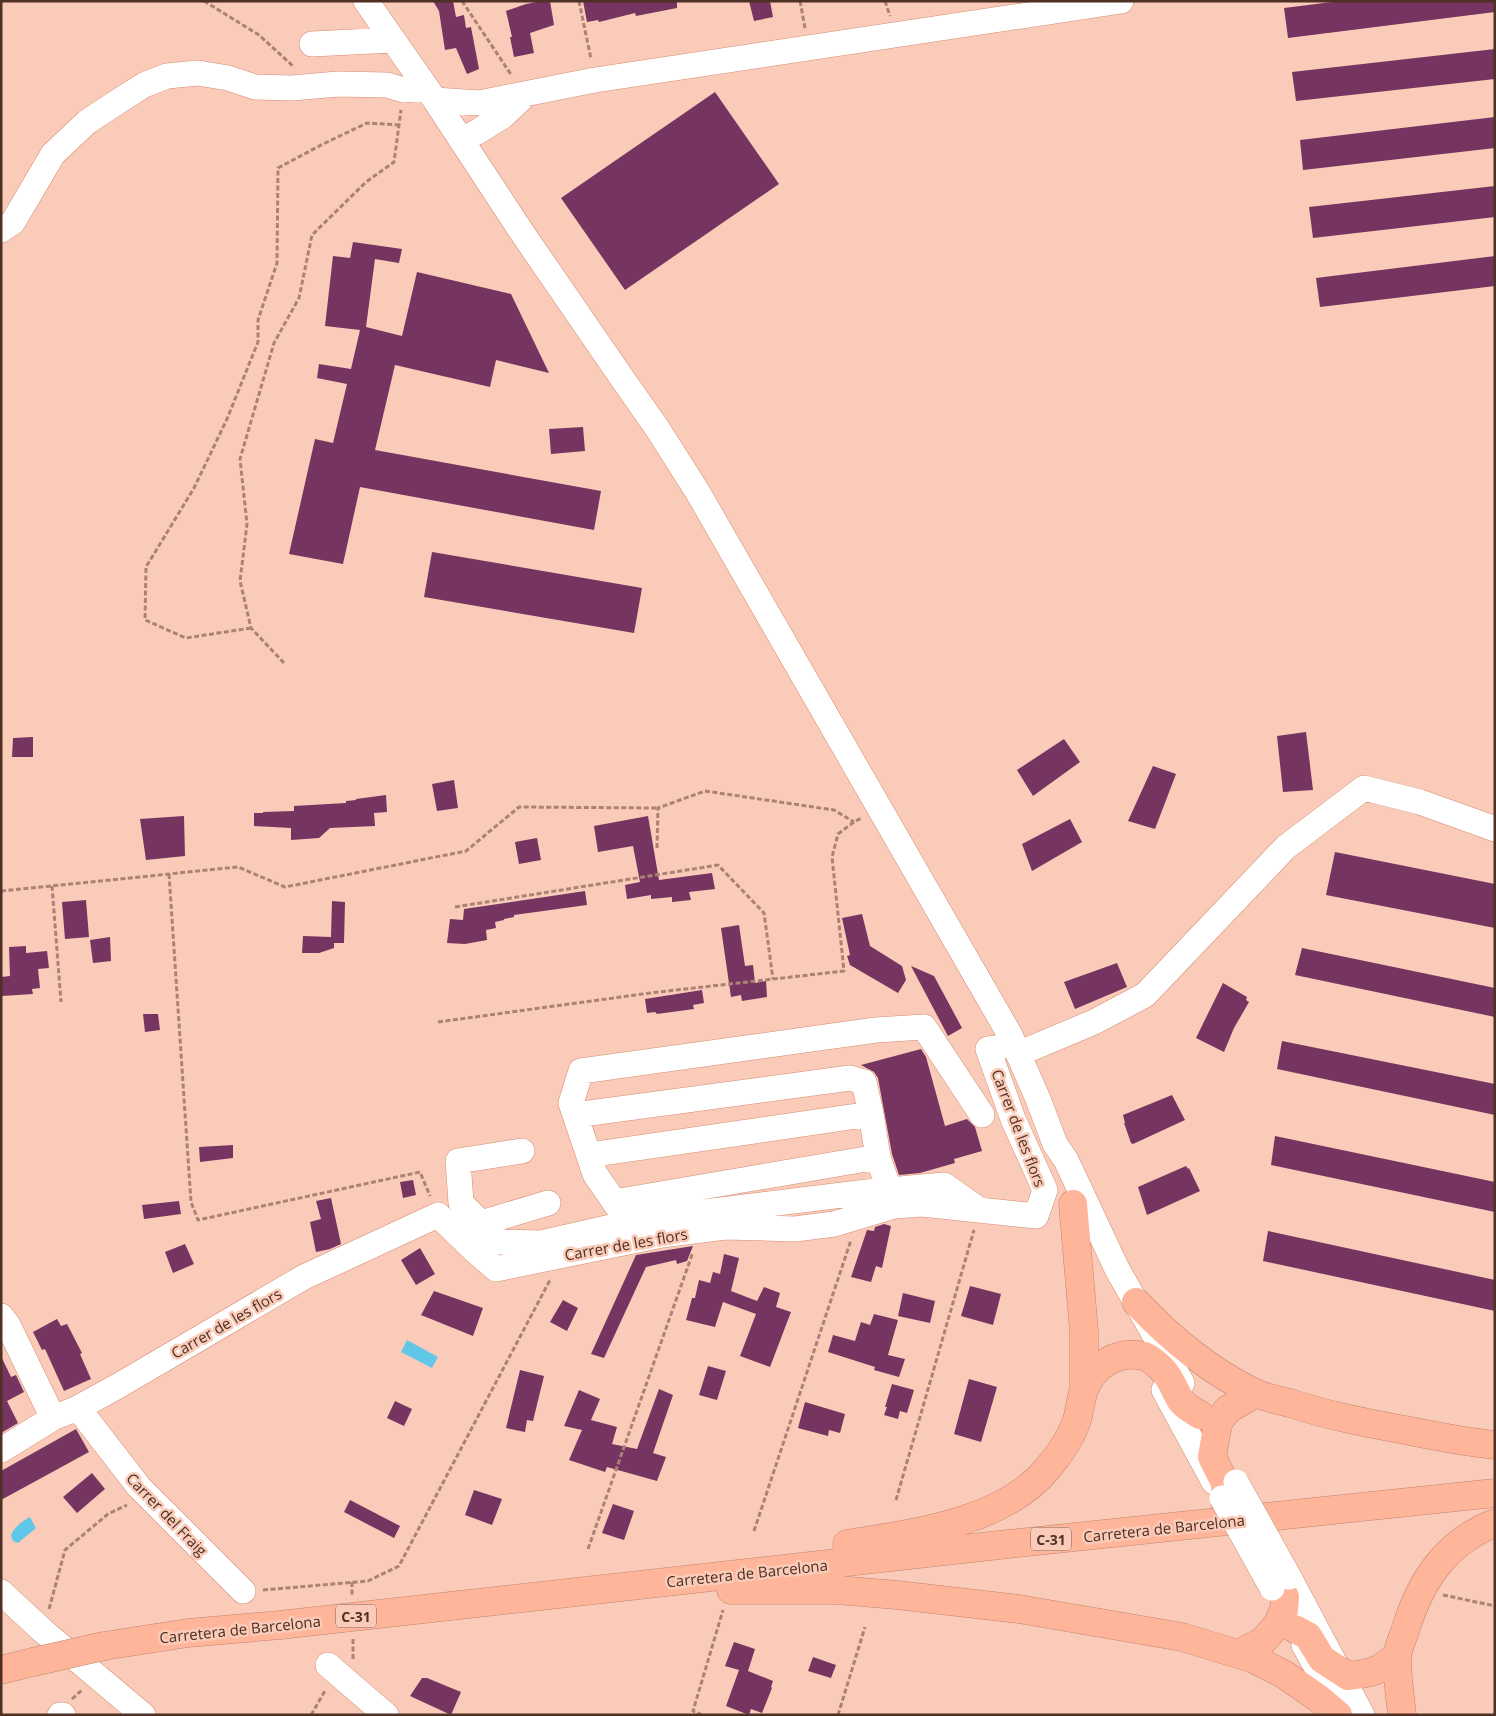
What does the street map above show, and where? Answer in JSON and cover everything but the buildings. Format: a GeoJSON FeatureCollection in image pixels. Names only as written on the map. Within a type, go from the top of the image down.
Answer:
{"type":"FeatureCollection","features":[{"type":"Feature","properties":{"kind":"highway"},"geometry":{"type":"LineString","coordinates":[[1073,1204],[1084,1331],[1084,1390]]}},
{"type":"Feature","properties":{"kind":"highway"},"geometry":{"type":"LineString","coordinates":[[1136,1302],[1190,1353],[1222,1376],[1256,1394],[1360,1422],[1468,1442],[1495,1445]]}},
{"type":"Feature","properties":{"kind":"highway"},"geometry":{"type":"LineString","coordinates":[[607,1588],[895,1536],[955,1522],[990,1510],[1030,1487],[1048,1468],[1063,1448],[1076,1423],[1084,1390],[1091,1375],[1106,1362],[1122,1355],[1146,1356],[1164,1370],[1181,1401],[1200,1416]]}},
{"type":"Feature","properties":{"kind":"highway"},"geometry":{"type":"LineString","coordinates":[[1228,1495],[1226,1483],[1212,1457],[1218,1423],[1227,1410],[1256,1394]]}},
{"type":"Feature","properties":{"kind":"highway","name":"Carretera de Barcelona"},"geometry":{"type":"LineString","coordinates":[[1,1670],[104,1646],[188,1633],[280,1625],[999,1545],[1495,1493]]}},
{"type":"Feature","properties":{"kind":"highway"},"geometry":{"type":"LineString","coordinates":[[1402,1715],[1397,1656],[1412,1607],[1420,1589],[1441,1560],[1457,1546],[1470,1536],[1495,1524]]}},
{"type":"Feature","properties":{"kind":"highway"},"geometry":{"type":"LineString","coordinates":[[1240,1653],[1263,1641],[1277,1625],[1286,1597],[1267,1560],[1264,1533]]}},
{"type":"Feature","properties":{"kind":"highway"},"geometry":{"type":"LineString","coordinates":[[607,1588],[837,1590],[1019,1609],[1122,1626],[1182,1637],[1240,1653],[1285,1675],[1338,1715]]}},
{"type":"Feature","properties":{"kind":"highway"},"geometry":{"type":"LineString","coordinates":[[1285,1601],[1322,1659],[1348,1676],[1372,1673],[1385,1666],[1397,1656]]}},
{"type":"Feature","properties":{"kind":"street"},"geometry":{"type":"LineString","coordinates":[[366,1],[393,40],[421,92],[461,140],[486,176],[528,242],[657,428],[697,491],[970,964],[1015,1048],[1038,1099],[1055,1144],[1066,1160],[1117,1269],[1214,1442]]}},
{"type":"Feature","properties":{"kind":"street"},"geometry":{"type":"LineString","coordinates":[[1,230],[13,222],[53,154],[88,122],[144,85],[167,76],[198,73],[228,78],[255,87],[292,88],[314,85],[387,85],[479,103],[595,80],[1121,1]]}},
{"type":"Feature","properties":{"kind":"street"},"geometry":{"type":"LineString","coordinates":[[312,44],[393,40]]}},
{"type":"Feature","properties":{"kind":"street"},"geometry":{"type":"LineString","coordinates":[[461,140],[502,116],[525,95]]}},
{"type":"Feature","properties":{"kind":"street"},"geometry":{"type":"LineString","coordinates":[[461,140],[464,122],[479,103]]}},
{"type":"Feature","properties":{"kind":"street"},"geometry":{"type":"LineString","coordinates":[[486,176],[492,131],[502,116]]}},
{"type":"Feature","properties":{"kind":"street"},"geometry":{"type":"LineString","coordinates":[[1015,1048],[1094,1022],[1144,995],[1286,847],[1364,788],[1420,802],[1495,829]]}},
{"type":"Feature","properties":{"kind":"street"},"geometry":{"type":"LineString","coordinates":[[628,1223],[595,1174],[571,1103],[581,1070],[876,1030],[924,1027],[982,1115]]}},
{"type":"Feature","properties":{"kind":"street","name":"Carrer de les flors"},"geometry":{"type":"LineString","coordinates":[[1,1450],[54,1418],[78,1408],[304,1277],[438,1215],[474,1250],[496,1268],[662,1235],[725,1227],[795,1230],[834,1224],[894,1206],[922,1204],[1036,1216],[1045,1190],[1013,1119],[988,1049],[1015,1048]]}},
{"type":"Feature","properties":{"kind":"street"},"geometry":{"type":"LineString","coordinates":[[575,1115],[850,1078],[864,1082],[878,1157],[889,1190]]}},
{"type":"Feature","properties":{"kind":"street"},"geometry":{"type":"LineString","coordinates":[[589,1155],[871,1114]]}},
{"type":"Feature","properties":{"kind":"street"},"geometry":{"type":"LineString","coordinates":[[1055,1144],[1054,1153],[1090,1248],[1200,1455],[1228,1495],[1343,1715]]}},
{"type":"Feature","properties":{"kind":"street"},"geometry":{"type":"LineString","coordinates":[[522,1151],[458,1161],[461,1203],[500,1242],[541,1243],[628,1223],[690,1214],[944,1185],[980,1211]]}},
{"type":"Feature","properties":{"kind":"street"},"geometry":{"type":"LineString","coordinates":[[614,1202],[878,1157]]}},
{"type":"Feature","properties":{"kind":"street"},"geometry":{"type":"LineString","coordinates":[[481,1223],[548,1203]]}},
{"type":"Feature","properties":{"kind":"street"},"geometry":{"type":"LineString","coordinates":[[1,1316],[8,1325],[54,1418]]}},
{"type":"Feature","properties":{"kind":"street","name":"Carrer del Fraig"},"geometry":{"type":"LineString","coordinates":[[78,1408],[146,1495],[243,1591]]}},
{"type":"Feature","properties":{"kind":"street"},"geometry":{"type":"LineString","coordinates":[[1228,1495],[1264,1533]]}},
{"type":"Feature","properties":{"kind":"street"},"geometry":{"type":"LineString","coordinates":[[1,1592],[43,1631],[143,1715]]}},
{"type":"Feature","properties":{"kind":"street"},"geometry":{"type":"LineString","coordinates":[[1285,1601],[1338,1669],[1362,1715]]}},
{"type":"Feature","properties":{"kind":"street"},"geometry":{"type":"LineString","coordinates":[[332,1669],[386,1715]]}},
{"type":"Feature","properties":{"kind":"path"},"geometry":{"type":"LineString","coordinates":[[204,1],[259,35],[314,85]]}},
{"type":"Feature","properties":{"kind":"path"},"geometry":{"type":"LineString","coordinates":[[462,1],[525,95]]}},
{"type":"Feature","properties":{"kind":"path"},"geometry":{"type":"LineString","coordinates":[[579,1],[595,80]]}},
{"type":"Feature","properties":{"kind":"path"},"geometry":{"type":"LineString","coordinates":[[800,1],[809,48]]}},
{"type":"Feature","properties":{"kind":"path"},"geometry":{"type":"LineString","coordinates":[[284,664],[251,628],[240,581],[247,524],[240,459],[274,343],[299,298],[312,235],[366,182],[394,162],[399,126],[421,92]]}},
{"type":"Feature","properties":{"kind":"path"},"geometry":{"type":"LineString","coordinates":[[251,628],[186,638],[145,620],[146,567],[194,488],[227,419],[258,342],[258,320],[277,263],[278,168],[322,144],[367,123],[399,126]]}},
{"type":"Feature","properties":{"kind":"path"},"geometry":{"type":"LineString","coordinates":[[1,891],[238,867],[285,887],[466,851],[519,807],[658,808],[705,791],[834,810],[854,822]]}},
{"type":"Feature","properties":{"kind":"path"},"geometry":{"type":"LineString","coordinates":[[657,848],[658,808]]}},
{"type":"Feature","properties":{"kind":"path"},"geometry":{"type":"LineString","coordinates":[[438,1022],[844,971],[832,857],[838,834],[854,822],[881,810]]}},
{"type":"Feature","properties":{"kind":"path"},"geometry":{"type":"LineString","coordinates":[[455,907],[718,865],[764,913],[773,979]]}},
{"type":"Feature","properties":{"kind":"path"},"geometry":{"type":"LineString","coordinates":[[169,874],[191,1202],[198,1220],[420,1172],[438,1215]]}},
{"type":"Feature","properties":{"kind":"path"},"geometry":{"type":"LineString","coordinates":[[52,886],[61,1002]]}},
{"type":"Feature","properties":{"kind":"path"},"geometry":{"type":"LineString","coordinates":[[896,1500],[980,1211]]}},
{"type":"Feature","properties":{"kind":"path"},"geometry":{"type":"LineString","coordinates":[[754,1531],[859,1216]]}},
{"type":"Feature","properties":{"kind":"path"},"geometry":{"type":"LineString","coordinates":[[588,1549],[701,1230]]}},
{"type":"Feature","properties":{"kind":"path"},"geometry":{"type":"LineString","coordinates":[[243,1591],[368,1581],[399,1566],[563,1255]]}},
{"type":"Feature","properties":{"kind":"path"},"geometry":{"type":"LineString","coordinates":[[43,1631],[65,1550],[108,1514],[146,1495]]}},
{"type":"Feature","properties":{"kind":"path"},"geometry":{"type":"LineString","coordinates":[[1420,1589],[1495,1606]]}},
{"type":"Feature","properties":{"kind":"path"},"geometry":{"type":"LineString","coordinates":[[702,1715],[693,1711],[723,1609]]}},
{"type":"Feature","properties":{"kind":"path"},"geometry":{"type":"LineString","coordinates":[[838,1715],[866,1626]]}},
{"type":"Feature","properties":{"kind":"path"},"geometry":{"type":"LineString","coordinates":[[311,1715],[332,1669]]}},
{"type":"Feature","properties":{"kind":"water"},"geometry":{"type":"Polygon","coordinates":[[[407,1340],[438,1357],[432,1368],[401,1352],[407,1340]]]}},
{"type":"Feature","properties":{"kind":"water"},"geometry":{"type":"Polygon","coordinates":[[[30,1517],[36,1528],[18,1543],[13,1541],[11,1536],[13,1530],[30,1517]]]}}]}
